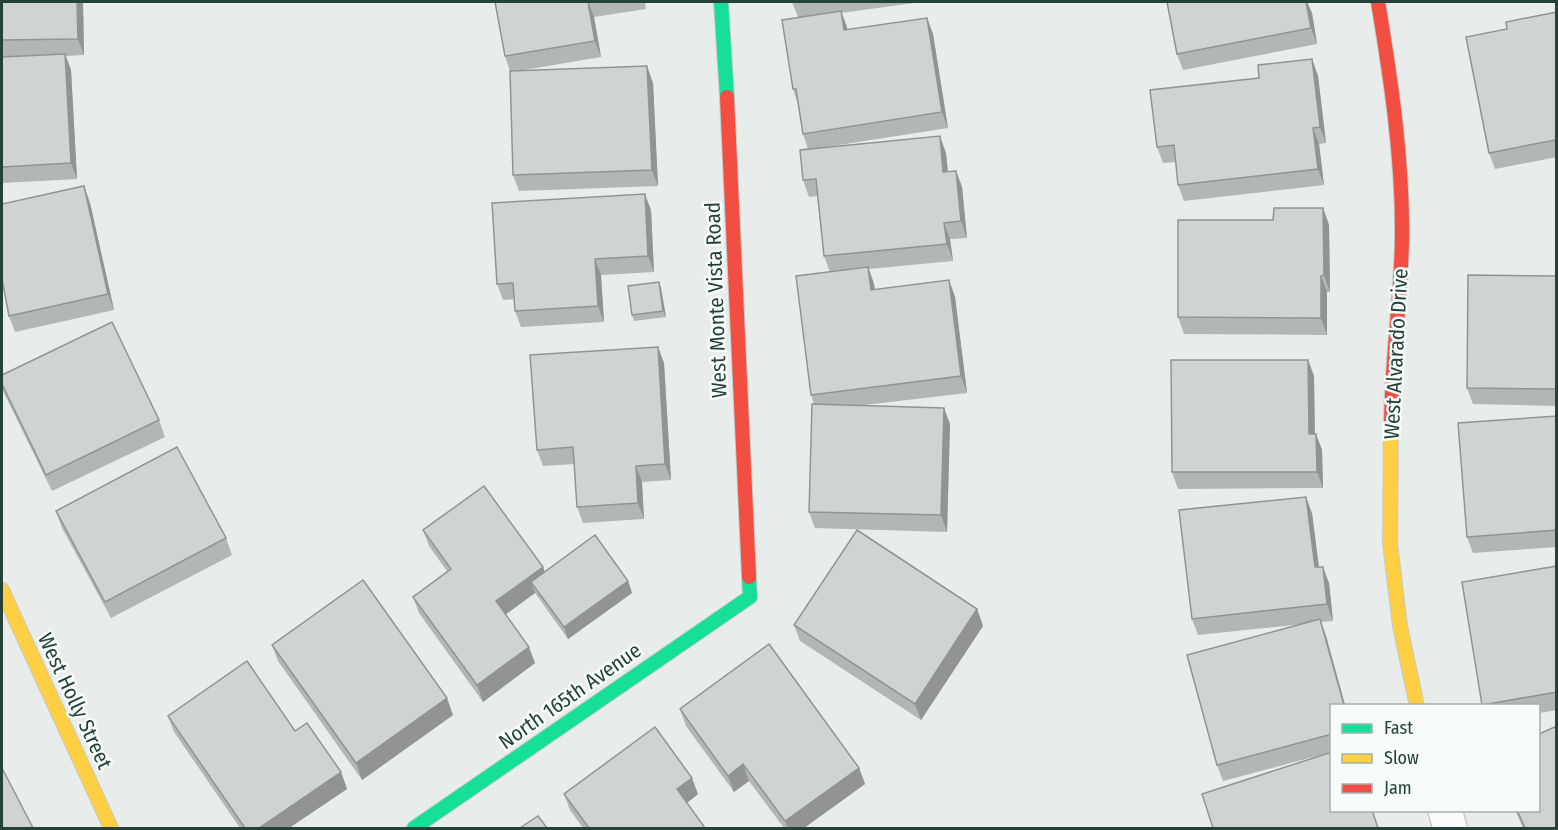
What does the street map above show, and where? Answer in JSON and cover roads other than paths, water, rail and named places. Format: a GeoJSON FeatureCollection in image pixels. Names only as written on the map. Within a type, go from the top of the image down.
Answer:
{"type":"FeatureCollection","features":[{"type":"Feature","properties":{"kind":"street","name":"West Monte Vista Road"},"geometry":{"type":"LineString","coordinates":[[721,2],[731,166],[750,597]]}},
{"type":"Feature","properties":{"kind":"street","name":"West Alvarado Drive"},"geometry":{"type":"LineString","coordinates":[[1378,2],[1391,80],[1398,159],[1401,239],[1391,417],[1390,543],[1400,626],[1417,704]]}},
{"type":"Feature","properties":{"kind":"street","name":"West Holly Street"},"geometry":{"type":"LineString","coordinates":[[2,590],[111,828]]}},
{"type":"Feature","properties":{"kind":"street","name":"North 165th Avenue"},"geometry":{"type":"LineString","coordinates":[[414,828],[750,597]]}},
{"type":"Feature","properties":{"kind":"street"},"geometry":{"type":"LineString","coordinates":[[1446,812],[1450,828]]}}]}
